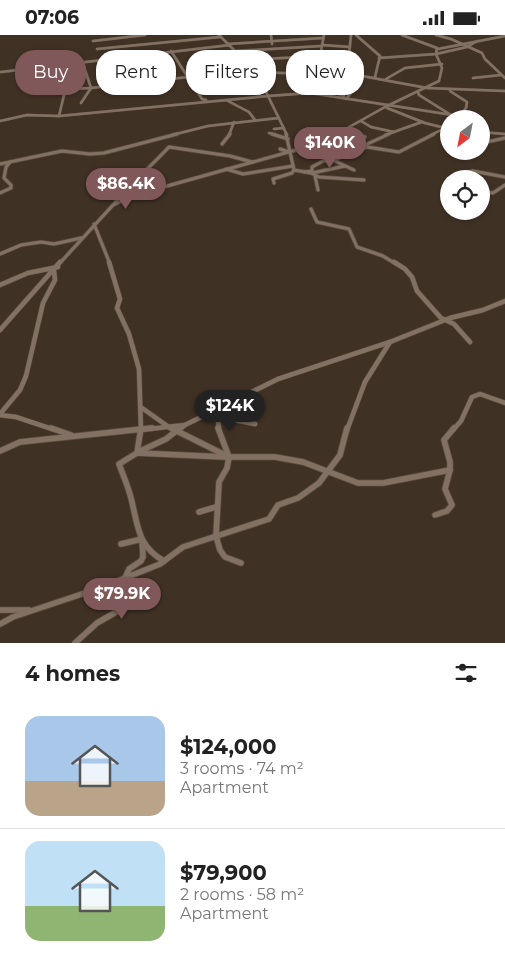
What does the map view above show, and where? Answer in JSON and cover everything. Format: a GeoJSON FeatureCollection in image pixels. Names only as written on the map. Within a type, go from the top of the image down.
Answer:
{"type":"FeatureCollection","features":[{"type":"Feature","properties":{"kind":"street"},"geometry":{"type":"LineString","coordinates":[[93,41],[145,35]]}},
{"type":"Feature","properties":{"kind":"street"},"geometry":{"type":"LineString","coordinates":[[271,35],[273,48]]}},
{"type":"Feature","properties":{"kind":"street"},"geometry":{"type":"LineString","coordinates":[[299,35],[301,39]]}},
{"type":"Feature","properties":{"kind":"street"},"geometry":{"type":"LineString","coordinates":[[350,50],[351,35]]}},
{"type":"Feature","properties":{"kind":"street"},"geometry":{"type":"LineString","coordinates":[[356,35],[380,56],[375,77]]}},
{"type":"Feature","properties":{"kind":"street"},"geometry":{"type":"LineString","coordinates":[[402,35],[446,51]]}},
{"type":"Feature","properties":{"kind":"street"},"geometry":{"type":"LineString","coordinates":[[436,35],[482,53],[485,59],[505,78]]}},
{"type":"Feature","properties":{"kind":"street"},"geometry":{"type":"LineString","coordinates":[[97,49],[219,36],[234,50]]}},
{"type":"Feature","properties":{"kind":"street"},"geometry":{"type":"LineString","coordinates":[[176,50],[324,36],[322,50]]}},
{"type":"Feature","properties":{"kind":"street"},"geometry":{"type":"LineString","coordinates":[[437,48],[505,36]]}},
{"type":"Feature","properties":{"kind":"street"},"geometry":{"type":"LineString","coordinates":[[379,58],[436,54],[468,47],[477,41]]}},
{"type":"Feature","properties":{"kind":"street"},"geometry":{"type":"LineString","coordinates":[[152,44],[156,50]]}},
{"type":"Feature","properties":{"kind":"street"},"geometry":{"type":"LineString","coordinates":[[248,50],[322,45],[350,47]]}},
{"type":"Feature","properties":{"kind":"street"},"geometry":{"type":"LineString","coordinates":[[113,205],[135,195],[320,143],[387,106],[439,81],[442,64],[436,54],[437,48]]}},
{"type":"Feature","properties":{"kind":"street"},"geometry":{"type":"LineString","coordinates":[[176,59],[186,74]]}},
{"type":"Feature","properties":{"kind":"street"},"geometry":{"type":"LineString","coordinates":[[386,79],[390,75],[414,66],[442,64]]}},
{"type":"Feature","properties":{"kind":"street"},"geometry":{"type":"LineString","coordinates":[[1,72],[15,70]]}},
{"type":"Feature","properties":{"kind":"street"},"geometry":{"type":"LineString","coordinates":[[86,73],[91,88]]}},
{"type":"Feature","properties":{"kind":"street"},"geometry":{"type":"LineString","coordinates":[[473,78],[501,75]]}},
{"type":"Feature","properties":{"kind":"street"},"geometry":{"type":"LineString","coordinates":[[364,76],[427,88],[505,91]]}},
{"type":"Feature","properties":{"kind":"street"},"geometry":{"type":"LineString","coordinates":[[86,88],[186,77]]}},
{"type":"Feature","properties":{"kind":"street"},"geometry":{"type":"LineString","coordinates":[[81,103],[91,88]]}},
{"type":"Feature","properties":{"kind":"street"},"geometry":{"type":"LineString","coordinates":[[449,90],[467,102],[465,110]]}},
{"type":"Feature","properties":{"kind":"street"},"geometry":{"type":"LineString","coordinates":[[418,92],[419,95],[443,110]]}},
{"type":"Feature","properties":{"kind":"street"},"geometry":{"type":"LineString","coordinates":[[58,116],[64,95]]}},
{"type":"Feature","properties":{"kind":"street"},"geometry":{"type":"LineString","coordinates":[[199,95],[202,99],[209,101]]}},
{"type":"Feature","properties":{"kind":"street"},"geometry":{"type":"LineString","coordinates":[[0,121],[27,115],[58,116],[268,95],[288,139],[293,168],[292,173],[273,179],[274,183]]}},
{"type":"Feature","properties":{"kind":"street"},"geometry":{"type":"LineString","coordinates":[[326,95],[440,114]]}},
{"type":"Feature","properties":{"kind":"street"},"geometry":{"type":"LineString","coordinates":[[340,95],[347,98]]}},
{"type":"Feature","properties":{"kind":"street"},"geometry":{"type":"LineString","coordinates":[[225,100],[249,112],[255,120]]}},
{"type":"Feature","properties":{"kind":"street"},"geometry":{"type":"LineString","coordinates":[[387,106],[422,122],[440,127]]}},
{"type":"Feature","properties":{"kind":"street"},"geometry":{"type":"LineString","coordinates":[[1,164],[62,151],[90,154],[104,153],[208,126],[279,118]]}},
{"type":"Feature","properties":{"kind":"street"},"geometry":{"type":"LineString","coordinates":[[361,121],[371,127],[395,133]]}},
{"type":"Feature","properties":{"kind":"street"},"geometry":{"type":"LineString","coordinates":[[222,144],[231,133],[234,122]]}},
{"type":"Feature","properties":{"kind":"street"},"geometry":{"type":"LineString","coordinates":[[318,190],[312,172],[314,165],[342,157],[384,135],[395,133],[422,122]]}},
{"type":"Feature","properties":{"kind":"street"},"geometry":{"type":"LineString","coordinates":[[274,129],[284,128]]}},
{"type":"Feature","properties":{"kind":"street"},"geometry":{"type":"LineString","coordinates":[[347,129],[365,137],[356,144]]}},
{"type":"Feature","properties":{"kind":"street"},"geometry":{"type":"LineString","coordinates":[[360,148],[367,147],[399,152],[440,132]]}},
{"type":"Feature","properties":{"kind":"street"},"geometry":{"type":"LineString","coordinates":[[269,133],[288,139]]}},
{"type":"Feature","properties":{"kind":"street"},"geometry":{"type":"LineString","coordinates":[[490,133],[505,134]]}},
{"type":"Feature","properties":{"kind":"street"},"geometry":{"type":"LineString","coordinates":[[330,138],[364,146]]}},
{"type":"Feature","properties":{"kind":"street"},"geometry":{"type":"LineString","coordinates":[[490,141],[505,138]]}},
{"type":"Feature","properties":{"kind":"street"},"geometry":{"type":"LineString","coordinates":[[320,143],[351,153]]}},
{"type":"Feature","properties":{"kind":"street"},"geometry":{"type":"LineString","coordinates":[[0,331],[82,237],[128,187],[142,176],[169,147],[230,155],[253,162]]}},
{"type":"Feature","properties":{"kind":"street"},"geometry":{"type":"LineString","coordinates":[[280,149],[290,152]]}},
{"type":"Feature","properties":{"kind":"street"},"geometry":{"type":"LineString","coordinates":[[340,163],[339,160],[342,157]]}},
{"type":"Feature","properties":{"kind":"street"},"geometry":{"type":"LineString","coordinates":[[332,160],[354,170]]}},
{"type":"Feature","properties":{"kind":"street"},"geometry":{"type":"LineString","coordinates":[[0,193],[11,188],[12,185],[4,178],[6,167],[10,161]]}},
{"type":"Feature","properties":{"kind":"street"},"geometry":{"type":"LineString","coordinates":[[226,169],[243,174],[293,168],[304,172],[328,171],[345,166]]}},
{"type":"Feature","properties":{"kind":"street"},"geometry":{"type":"LineString","coordinates":[[490,174],[505,177]]}},
{"type":"Feature","properties":{"kind":"street"},"geometry":{"type":"LineString","coordinates":[[315,177],[352,181],[364,180]]}},
{"type":"Feature","properties":{"kind":"street"},"geometry":{"type":"LineString","coordinates":[[315,177],[328,181]]}},
{"type":"Feature","properties":{"kind":"street"},"geometry":{"type":"LineString","coordinates":[[490,193],[505,185]]}},
{"type":"Feature","properties":{"kind":"street"},"geometry":{"type":"LineString","coordinates":[[311,209],[316,222],[349,229],[357,247],[383,256],[406,269],[412,277],[417,291],[440,320]]}},
{"type":"Feature","properties":{"kind":"street"},"geometry":{"type":"LineString","coordinates":[[94,224],[96,233],[105,247],[120,299],[117,308],[129,334],[139,369],[139,391],[142,408],[137,453]]}},
{"type":"Feature","properties":{"kind":"street"},"geometry":{"type":"LineString","coordinates":[[0,255],[21,245],[54,244],[82,237]]}},
{"type":"Feature","properties":{"kind":"street"},"geometry":{"type":"LineString","coordinates":[[0,285],[8,280],[45,267],[56,269]]}},
{"type":"Feature","properties":{"kind":"street"},"geometry":{"type":"LineString","coordinates":[[0,415],[20,390],[26,377],[43,303],[55,280],[56,269]]}},
{"type":"Feature","properties":{"kind":"street"},"geometry":{"type":"LineString","coordinates":[[164,561],[150,553],[137,531],[133,504],[119,464],[166,439],[186,425],[278,379],[390,342],[440,320],[483,310],[505,301]]}},
{"type":"Feature","properties":{"kind":"street"},"geometry":{"type":"LineString","coordinates":[[447,319],[470,342]]}},
{"type":"Feature","properties":{"kind":"street"},"geometry":{"type":"LineString","coordinates":[[0,624],[33,610],[125,578],[164,561],[183,547],[269,519],[278,505],[298,498],[319,483],[340,455],[351,415],[365,382],[390,342]]}},
{"type":"Feature","properties":{"kind":"street"},"geometry":{"type":"LineString","coordinates":[[435,515],[447,511],[452,505],[445,489],[450,462],[444,440],[461,421],[472,397],[480,395],[505,403]]}},
{"type":"Feature","properties":{"kind":"street"},"geometry":{"type":"LineString","coordinates":[[142,408],[168,427],[229,457]]}},
{"type":"Feature","properties":{"kind":"street"},"geometry":{"type":"LineString","coordinates":[[217,410],[218,428],[229,457],[227,468],[219,482],[216,507],[216,536],[220,550],[225,557],[241,563]]}},
{"type":"Feature","properties":{"kind":"street"},"geometry":{"type":"LineString","coordinates":[[0,415],[16,417],[72,435]]}},
{"type":"Feature","properties":{"kind":"street"},"geometry":{"type":"LineString","coordinates":[[218,417],[255,424]]}},
{"type":"Feature","properties":{"kind":"street"},"geometry":{"type":"LineString","coordinates":[[0,451],[20,441],[186,425]]}},
{"type":"Feature","properties":{"kind":"street"},"geometry":{"type":"LineString","coordinates":[[137,453],[275,457],[303,462],[358,483],[384,483],[450,470]]}},
{"type":"Feature","properties":{"kind":"street"},"geometry":{"type":"LineString","coordinates":[[199,512],[216,507]]}},
{"type":"Feature","properties":{"kind":"street"},"geometry":{"type":"LineString","coordinates":[[121,544],[142,539]]}},
{"type":"Feature","properties":{"kind":"street"},"geometry":{"type":"LineString","coordinates":[[75,643],[94,623],[108,614],[123,608],[127,589],[125,578],[128,569],[141,561],[143,557],[142,539]]}},
{"type":"Feature","properties":{"kind":"street"},"geometry":{"type":"LineString","coordinates":[[0,610],[33,610]]}}]}
